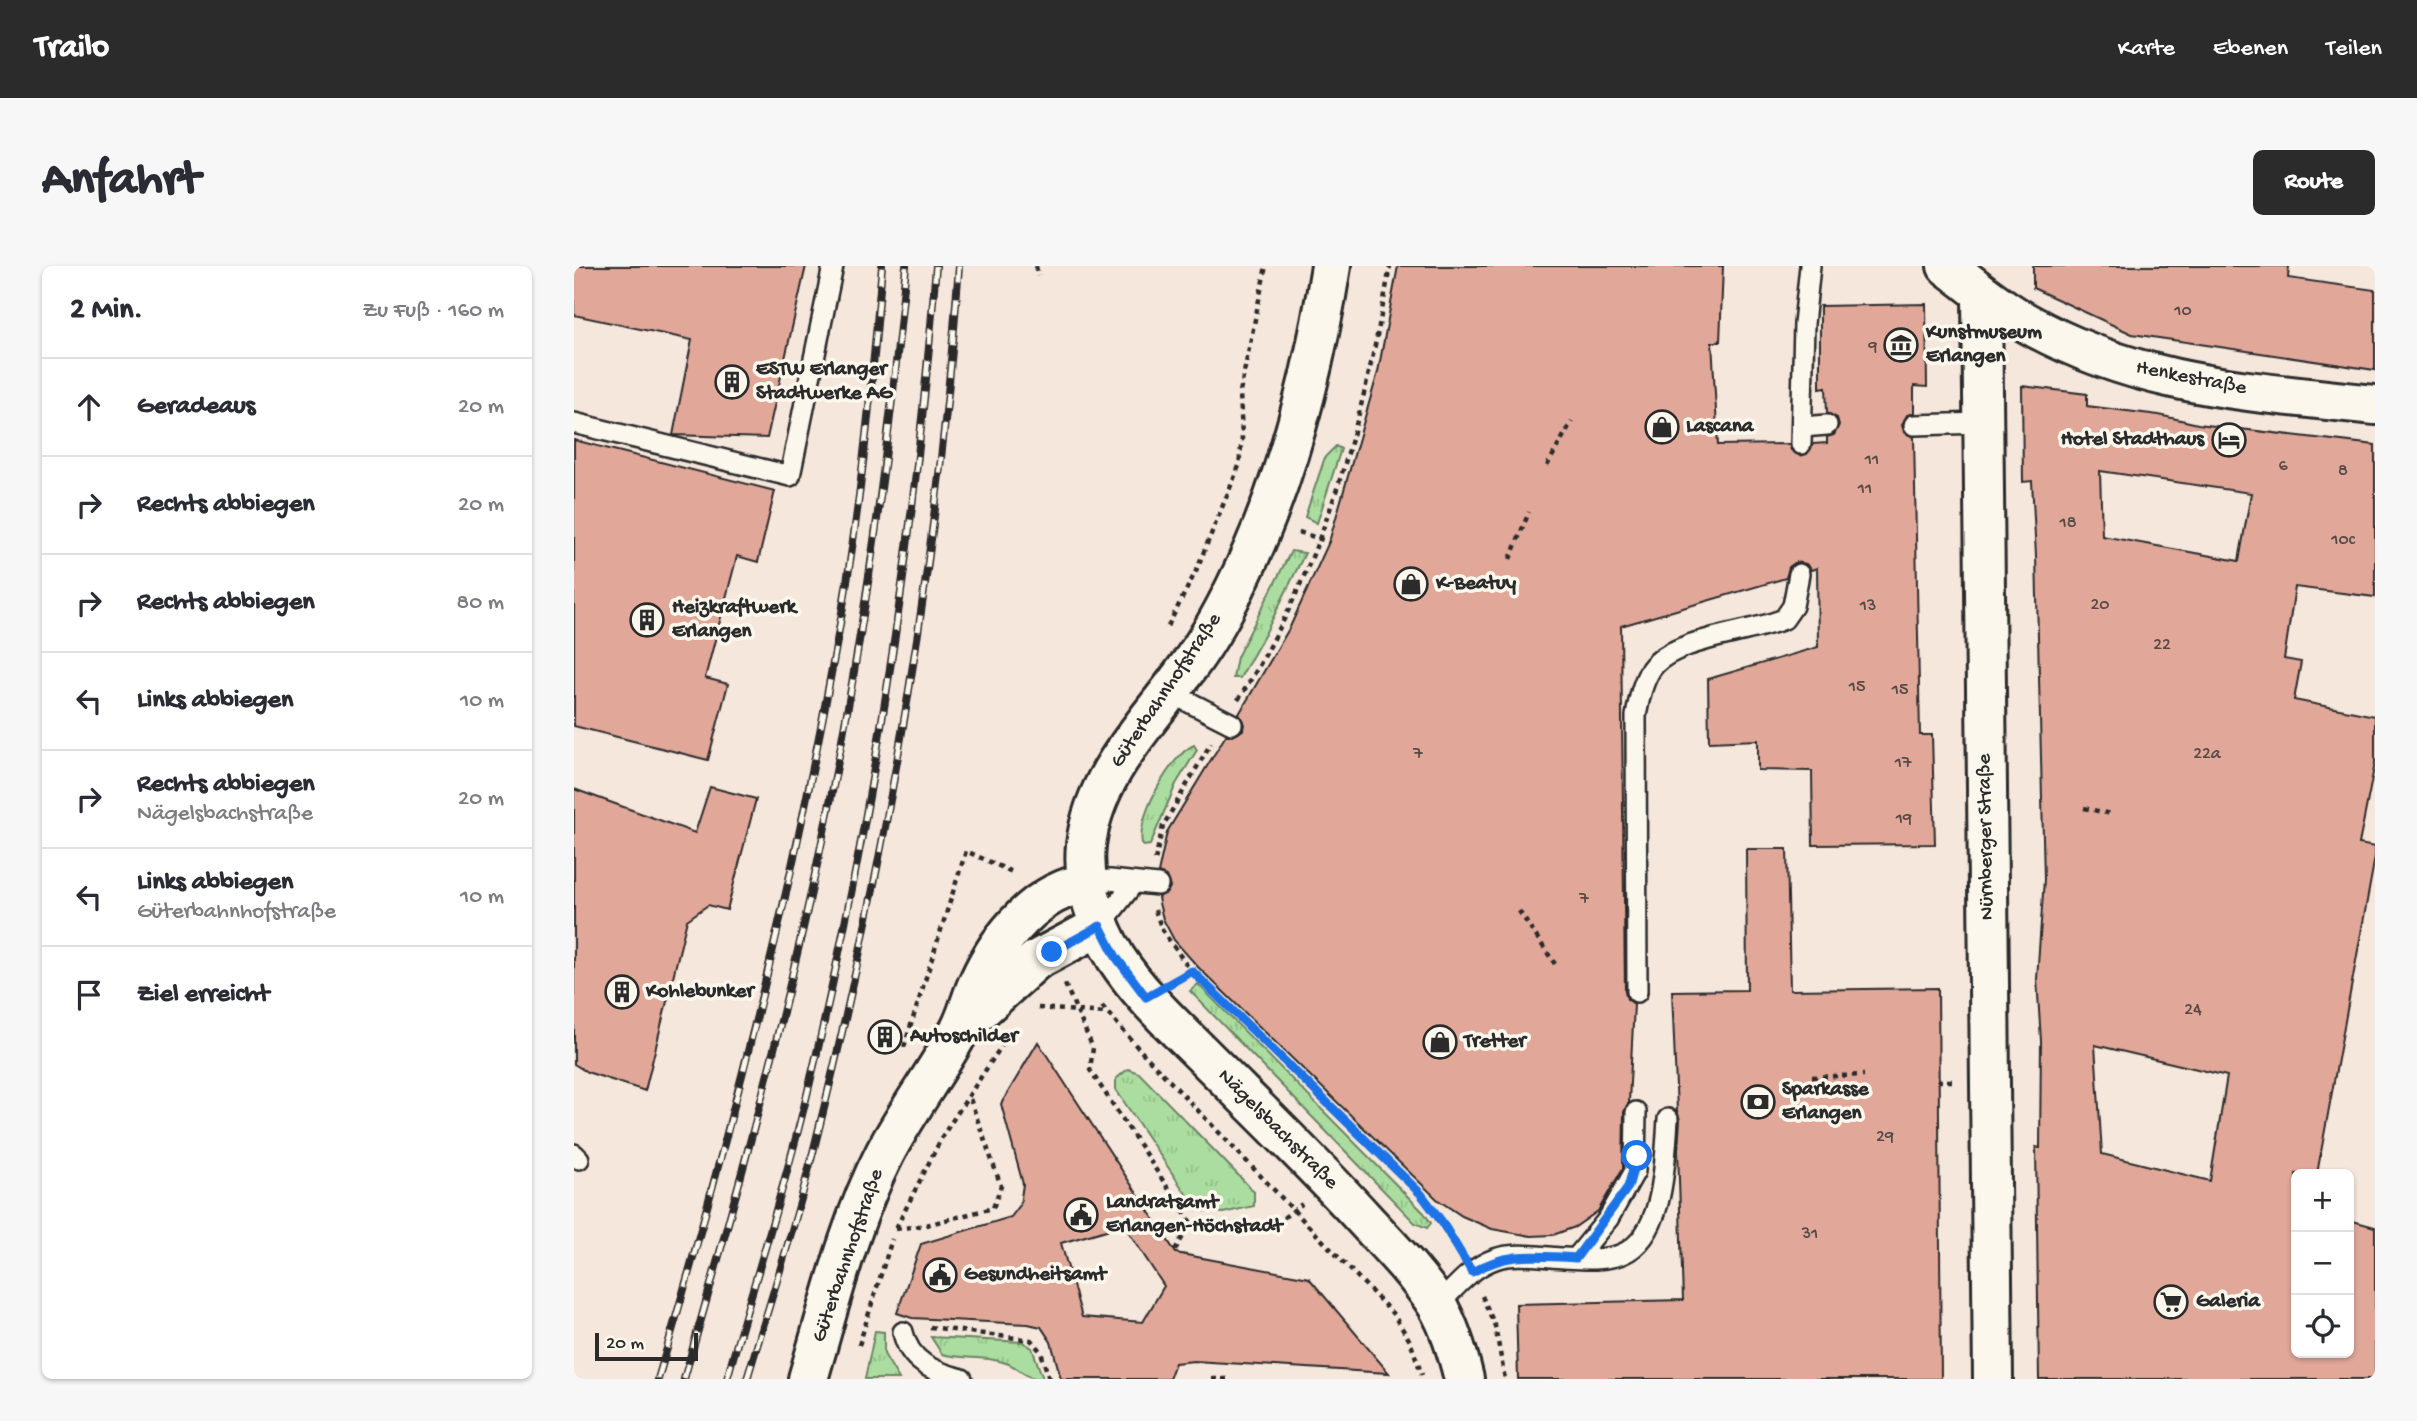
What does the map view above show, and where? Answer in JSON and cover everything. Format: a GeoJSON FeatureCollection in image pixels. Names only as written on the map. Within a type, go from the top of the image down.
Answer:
{"type":"FeatureCollection","features":[{"type":"Feature","properties":{"kind":"street","name":"Güterbahnhofstraße"},"geometry":{"type":"LineString","coordinates":[[808,1379],[848,1246],[885,1153],[961,1028],[980,978],[1014,927],[1030,910],[1056,893],[1073,885],[1089,883],[1086,845],[1099,795],[1124,751],[1207,638],[1236,587],[1265,520],[1291,446],[1311,369],[1331,266]]}},
{"type":"Feature","properties":{"kind":"street","name":"Henkestraße"},"geometry":{"type":"LineString","coordinates":[[1947,266],[1982,295],[2073,347],[2143,373],[2194,384],[2375,405]]}},
{"type":"Feature","properties":{"kind":"street","name":"Nürnberger Straße"},"geometry":{"type":"LineString","coordinates":[[1982,295],[1993,1379]]}},
{"type":"Feature","properties":{"kind":"street","name":"Nägelsbachstraße"},"geometry":{"type":"LineString","coordinates":[[1089,883],[1100,926],[1116,957],[1146,997],[1332,1184],[1399,1258],[1437,1306],[1455,1346],[1464,1379]]}},
{"type":"Feature","properties":{"kind":"street","name":"Güterbahnhofstraße"},"geometry":{"type":"LineString","coordinates":[[961,1028],[1036,960],[1100,926]]}},
{"type":"Feature","properties":{"kind":"lane"},"geometry":{"type":"LineString","coordinates":[[574,422],[790,475],[833,266]]}},
{"type":"Feature","properties":{"kind":"lane"},"geometry":{"type":"LineString","coordinates":[[1810,266],[1804,324],[1802,436],[1827,425]]}},
{"type":"Feature","properties":{"kind":"lane"},"geometry":{"type":"LineString","coordinates":[[1914,425],[1982,406]]}},
{"type":"Feature","properties":{"kind":"lane"},"geometry":{"type":"LineString","coordinates":[[1637,992],[1636,716],[1641,690],[1651,669],[1661,658],[1685,647],[1784,620],[1793,606],[1799,574]]}},
{"type":"Feature","properties":{"kind":"lane"},"geometry":{"type":"LineString","coordinates":[[1169,692],[1228,722]]}},
{"type":"Feature","properties":{"kind":"lane"},"geometry":{"type":"LineString","coordinates":[[1089,883],[1110,880],[1148,884]]}},
{"type":"Feature","properties":{"kind":"lane"},"geometry":{"type":"LineString","coordinates":[[1100,926],[1148,884]]}},
{"type":"Feature","properties":{"kind":"lane"},"geometry":{"type":"LineString","coordinates":[[1576,1258],[1608,1219],[1635,1171],[1636,1112]]}},
{"type":"Feature","properties":{"kind":"lane"},"geometry":{"type":"LineString","coordinates":[[1437,1306],[1472,1272],[1495,1259],[1620,1255],[1635,1247],[1649,1228],[1659,1199],[1668,1119]]}},
{"type":"Feature","properties":{"kind":"lane"},"geometry":{"type":"LineString","coordinates":[[911,1329],[910,1353],[928,1367],[962,1379]]}},
{"type":"Feature","properties":{"kind":"path"},"geometry":{"type":"LineString","coordinates":[[1036,266],[1038,276]]}},
{"type":"Feature","properties":{"kind":"path"},"geometry":{"type":"LineString","coordinates":[[1165,631],[1196,571],[1239,467],[1242,438],[1240,392],[1266,266]]}},
{"type":"Feature","properties":{"kind":"path"},"geometry":{"type":"LineString","coordinates":[[1390,266],[1369,374],[1328,520],[1304,578],[1259,668],[1163,825],[1148,884],[1162,930],[1192,971],[1421,1194],[1442,1222],[1472,1272],[1495,1326],[1505,1379]]}},
{"type":"Feature","properties":{"kind":"path"},"geometry":{"type":"LineString","coordinates":[[1547,466],[1572,421]]}},
{"type":"Feature","properties":{"kind":"path"},"geometry":{"type":"LineString","coordinates":[[1510,559],[1529,512]]}},
{"type":"Feature","properties":{"kind":"path"},"geometry":{"type":"LineString","coordinates":[[2084,808],[2111,814]]}},
{"type":"Feature","properties":{"kind":"path"},"geometry":{"type":"LineString","coordinates":[[901,1058],[966,851],[1012,872]]}},
{"type":"Feature","properties":{"kind":"path"},"geometry":{"type":"LineString","coordinates":[[1519,911],[1555,964]]}},
{"type":"Feature","properties":{"kind":"path"},"geometry":{"type":"LineString","coordinates":[[1026,1011],[1036,1008],[1076,1009],[1106,1013],[1146,997],[1192,971]]}},
{"type":"Feature","properties":{"kind":"path"},"geometry":{"type":"LineString","coordinates":[[1076,1009],[1093,1048],[1090,1070],[1191,1223]]}},
{"type":"Feature","properties":{"kind":"path"},"geometry":{"type":"LineString","coordinates":[[1106,1013],[1393,1314],[1410,1341],[1423,1379]]}},
{"type":"Feature","properties":{"kind":"path"},"geometry":{"type":"LineString","coordinates":[[856,1358],[895,1229],[921,1174],[1009,1035]]}},
{"type":"Feature","properties":{"kind":"path"},"geometry":{"type":"LineString","coordinates":[[1812,1077],[1864,1075]]}},
{"type":"Feature","properties":{"kind":"path"},"geometry":{"type":"LineString","coordinates":[[895,1229],[926,1225],[993,1208],[1001,1186],[969,1096]]}},
{"type":"Feature","properties":{"kind":"path"},"geometry":{"type":"LineString","coordinates":[[1191,1223],[1275,1224],[1332,1184]]}},
{"type":"Feature","properties":{"kind":"path"},"geometry":{"type":"LineString","coordinates":[[1175,1250],[1191,1223]]}},
{"type":"Feature","properties":{"kind":"path"},"geometry":{"type":"LineString","coordinates":[[867,1319],[880,1321]]}},
{"type":"Feature","properties":{"kind":"path"},"geometry":{"type":"LineString","coordinates":[[911,1329],[1031,1340],[1041,1352],[1049,1379]]}},
{"type":"Feature","properties":{"kind":"path"},"geometry":{"type":"LineString","coordinates":[[1212,1379],[1227,1379]]}},
{"type":"Feature","properties":{"kind":"green space"},"geometry":{"type":"Polygon","coordinates":[[[1336,446],[1341,449],[1317,523],[1305,517],[1325,457],[1336,446]]]}},
{"type":"Feature","properties":{"kind":"green space"},"geometry":{"type":"Polygon","coordinates":[[[1291,551],[1305,553],[1240,678],[1233,678],[1237,657],[1291,551]]]}},
{"type":"Feature","properties":{"kind":"green space"},"geometry":{"type":"Polygon","coordinates":[[[1194,745],[1197,750],[1176,784],[1150,845],[1143,846],[1141,835],[1144,822],[1156,790],[1175,761],[1194,745]]]}},
{"type":"Feature","properties":{"kind":"green space"},"geometry":{"type":"Polygon","coordinates":[[[1198,984],[1424,1213],[1431,1223],[1427,1228],[1415,1223],[1190,991],[1198,984]]]}},
{"type":"Feature","properties":{"kind":"green space"},"geometry":{"type":"Polygon","coordinates":[[[1128,1069],[1139,1073],[1254,1192],[1254,1206],[1223,1213],[1197,1210],[1116,1090],[1116,1079],[1128,1069]]]}},
{"type":"Feature","properties":{"kind":"green space"},"geometry":{"type":"Polygon","coordinates":[[[875,1331],[884,1332],[884,1354],[899,1379],[865,1379],[875,1331]]]}},
{"type":"Feature","properties":{"kind":"green space"},"geometry":{"type":"Polygon","coordinates":[[[931,1337],[1023,1342],[1032,1348],[1043,1379],[1028,1376],[1001,1361],[942,1354],[931,1337]]]}},
{"type":"Feature","properties":{"kind":"building","name":"ESTW Erlanger Stadtwerke AG"},"geometry":{"type":"Polygon","coordinates":[[[574,266],[806,266],[767,438],[673,435],[692,340],[574,315],[574,266]]]}},
{"type":"Feature","properties":{"kind":"building"},"geometry":{"type":"Polygon","coordinates":[[[1398,266],[1723,266],[1720,342],[1712,342],[1718,445],[1789,444],[1791,450],[1800,456],[1807,454],[1813,444],[1827,443],[1827,437],[1834,435],[1839,425],[1837,418],[1827,413],[1826,387],[1820,388],[1820,306],[1926,304],[1927,387],[1914,386],[1914,413],[1907,415],[1902,425],[1904,432],[1914,437],[1920,735],[1932,735],[1935,844],[1813,845],[1812,771],[1758,770],[1758,740],[1709,742],[1708,679],[1818,647],[1817,568],[1811,570],[1806,564],[1796,562],[1789,567],[1786,578],[1621,626],[1625,992],[1627,999],[1634,1004],[1629,1102],[1624,1112],[1623,1168],[1598,1211],[1575,1227],[1553,1235],[1531,1236],[1492,1229],[1462,1216],[1438,1200],[1198,967],[1174,940],[1163,919],[1158,897],[1167,893],[1170,887],[1166,876],[1158,873],[1167,832],[1226,735],[1233,736],[1243,730],[1244,723],[1239,714],[1290,627],[1329,542],[1378,372],[1398,266]]]}},
{"type":"Feature","properties":{"kind":"building"},"geometry":{"type":"Polygon","coordinates":[[[2033,266],[2289,266],[2288,278],[2375,290],[2375,370],[2132,334],[2033,288],[2033,266]]]}},
{"type":"Feature","properties":{"kind":"building"},"geometry":{"type":"Polygon","coordinates":[[[2022,386],[2087,394],[2087,406],[2159,415],[2198,424],[2375,445],[2375,597],[2295,587],[2284,659],[2301,662],[2294,700],[2375,716],[2375,763],[2359,844],[2375,847],[2375,857],[2318,1169],[2291,1169],[2291,1358],[2354,1358],[2354,1221],[2375,1227],[2375,1379],[2039,1379],[2036,1147],[2040,1148],[2041,1041],[2037,979],[2044,879],[2032,481],[2023,482],[2022,386]],[[2100,471],[2102,536],[2239,561],[2251,493],[2100,471]],[[2095,1045],[2102,1154],[2210,1181],[2227,1076],[2095,1045]]]}},
{"type":"Feature","properties":{"kind":"building","name":"Heizkraftwerk Erlangen"},"geometry":{"type":"Polygon","coordinates":[[[574,440],[775,491],[758,562],[737,556],[705,678],[728,684],[708,760],[574,726],[574,440]]]}},
{"type":"Feature","properties":{"kind":"building","name":"Kohlebunker"},"geometry":{"type":"Polygon","coordinates":[[[710,787],[756,799],[727,910],[708,905],[687,920],[645,1091],[587,1072],[574,1064],[574,789],[695,833],[710,787]]]}},
{"type":"Feature","properties":{"kind":"building"},"geometry":{"type":"Polygon","coordinates":[[[1746,849],[1787,849],[1790,990],[1938,988],[1941,1379],[1518,1379],[1516,1304],[1683,1300],[1678,1150],[1680,1120],[1677,1111],[1672,991],[1747,990],[1746,849]]]}},
{"type":"Feature","properties":{"kind":"building","name":"Landratsamt Erlangen-Höchstadt"},"geometry":{"type":"Polygon","coordinates":[[[1038,1042],[1176,1253],[1309,1278],[1389,1373],[1194,1361],[1175,1363],[1169,1379],[1061,1379],[1051,1342],[1041,1327],[912,1318],[897,1313],[921,1244],[1011,1217],[1020,1205],[1023,1184],[1001,1104],[1038,1042]],[[1124,1225],[1061,1243],[1082,1317],[1143,1322],[1164,1286],[1124,1225]]]}},
{"type":"Feature","properties":{"kind":"railway"},"geometry":{"type":"LineString","coordinates":[[658,1379],[757,1018],[818,744],[858,508],[882,266]]}},
{"type":"Feature","properties":{"kind":"railway"},"geometry":{"type":"LineString","coordinates":[[684,1379],[772,1059],[832,791],[870,567],[906,266]]}},
{"type":"Feature","properties":{"kind":"railway"},"geometry":{"type":"LineString","coordinates":[[727,1379],[806,1099],[851,893],[888,685],[903,580],[936,266]]}},
{"type":"Feature","properties":{"kind":"railway"},"geometry":{"type":"LineString","coordinates":[[747,1379],[801,1199],[830,1084],[880,853],[920,619],[936,501],[959,266]]}},
{"type":"Feature","properties":{"kind":"place","name":"Kunstmuseum Erlangen"},"geometry":{"type":"Point","coordinates":[1901,345]}},
{"type":"Feature","properties":{"kind":"place","name":"ESTW Erlanger Stadtwerke AG"},"geometry":{"type":"Point","coordinates":[732,382]}},
{"type":"Feature","properties":{"kind":"place","name":"Lascana"},"geometry":{"type":"Point","coordinates":[1662,427]}},
{"type":"Feature","properties":{"kind":"place","name":"Hotel Stadthaus"},"geometry":{"type":"Point","coordinates":[2229,440]}},
{"type":"Feature","properties":{"kind":"place","name":"K-Beatuy"},"geometry":{"type":"Point","coordinates":[1411,584]}},
{"type":"Feature","properties":{"kind":"place","name":"Heizkraftwerk Erlangen"},"geometry":{"type":"Point","coordinates":[647,620]}},
{"type":"Feature","properties":{"kind":"place","name":"Kohlebunker"},"geometry":{"type":"Point","coordinates":[622,992]}},
{"type":"Feature","properties":{"kind":"place","name":"Autoschilder"},"geometry":{"type":"Point","coordinates":[885,1037]}},
{"type":"Feature","properties":{"kind":"place","name":"Tretter"},"geometry":{"type":"Point","coordinates":[1440,1042]}},
{"type":"Feature","properties":{"kind":"place","name":"Sparkasse Erlangen"},"geometry":{"type":"Point","coordinates":[1758,1102]}},
{"type":"Feature","properties":{"kind":"place","name":"Landratsamt Erlangen-Höchstadt"},"geometry":{"type":"Point","coordinates":[1081,1215]}},
{"type":"Feature","properties":{"kind":"place","name":"Gesundheitsamt"},"geometry":{"type":"Point","coordinates":[940,1275]}},
{"type":"Feature","properties":{"kind":"place","name":"Galeria"},"geometry":{"type":"Point","coordinates":[2171,1302]}},
{"type":"Feature","properties":{"kind":"route"},"geometry":{"type":"LineString","coordinates":[[1052,952],[1100,926],[1116,957],[1146,997],[1192,971],[1421,1194],[1442,1222],[1472,1272],[1495,1259],[1529,1256],[1576,1258],[1608,1219],[1628,1187],[1635,1171],[1637,1156]]}}]}
